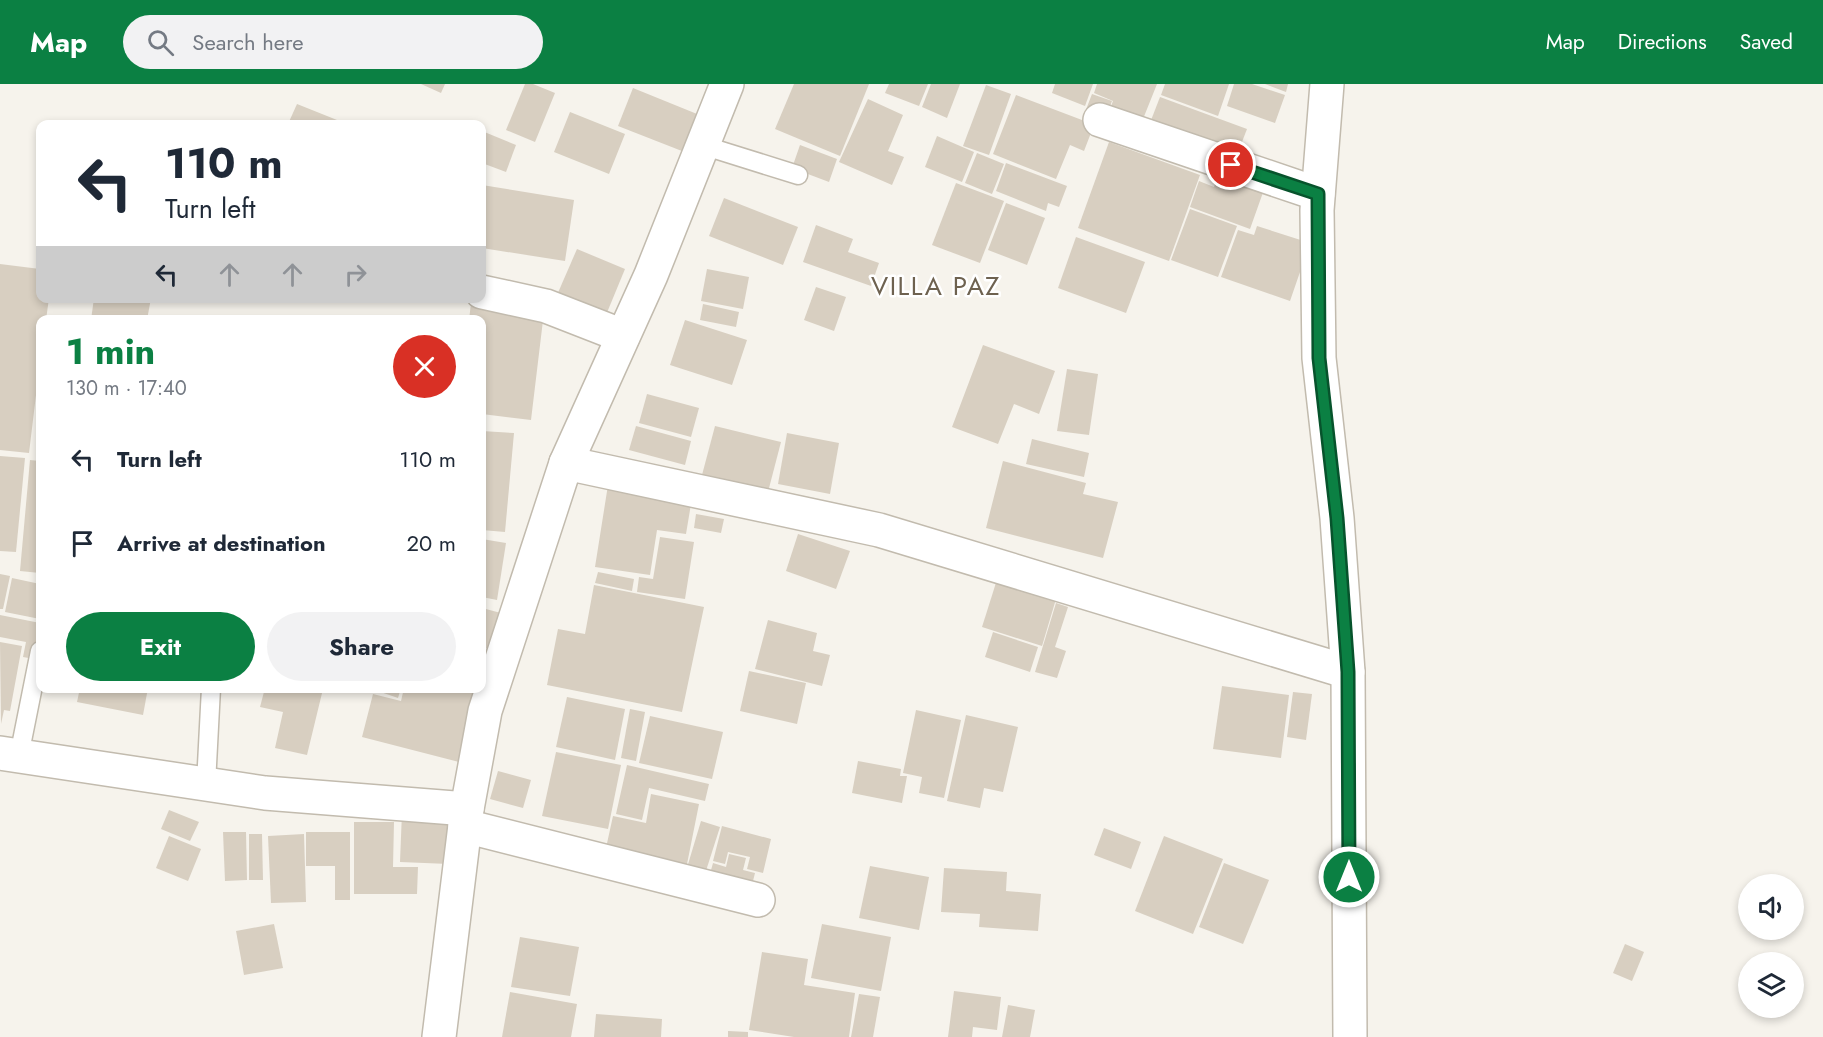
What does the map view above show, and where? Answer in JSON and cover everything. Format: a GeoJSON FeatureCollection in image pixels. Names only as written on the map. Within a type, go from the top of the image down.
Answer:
{"type":"FeatureCollection","features":[{"type":"Feature","properties":{"kind":"street"},"geometry":{"type":"LineString","coordinates":[[439,1037],[466,817],[485,711],[566,463],[651,275],[727,84]]}},
{"type":"Feature","properties":{"kind":"street"},"geometry":{"type":"LineString","coordinates":[[1328,84],[1318,194],[1319,358],[1337,518],[1348,672],[1350,1037]]}},
{"type":"Feature","properties":{"kind":"street"},"geometry":{"type":"LineString","coordinates":[[1100,120],[1318,194]]}},
{"type":"Feature","properties":{"kind":"street"},"geometry":{"type":"LineString","coordinates":[[486,293],[546,306],[623,336]]}},
{"type":"Feature","properties":{"kind":"street"},"geometry":{"type":"LineString","coordinates":[[566,463],[879,531],[1348,672]]}},
{"type":"Feature","properties":{"kind":"street"},"geometry":{"type":"LineString","coordinates":[[10,755],[265,793],[466,817],[758,900]]}},
{"type":"Feature","properties":{"kind":"lane"},"geometry":{"type":"LineString","coordinates":[[702,145],[798,175]]}},
{"type":"Feature","properties":{"kind":"lane"},"geometry":{"type":"LineString","coordinates":[[10,755],[36,665]]}},
{"type":"Feature","properties":{"kind":"lane"},"geometry":{"type":"LineString","coordinates":[[206,784],[211,693]]}},
{"type":"Feature","properties":{"kind":"building"},"geometry":{"type":"Polygon","coordinates":[[[421,84],[445,84],[441,93],[421,84]]]}},
{"type":"Feature","properties":{"kind":"building"},"geometry":{"type":"Polygon","coordinates":[[[525,84],[533,84],[555,93],[535,142],[506,130],[525,84]]]}},
{"type":"Feature","properties":{"kind":"building"},"geometry":{"type":"Polygon","coordinates":[[[794,84],[869,84],[840,156],[775,129],[794,84]]]}},
{"type":"Feature","properties":{"kind":"building"},"geometry":{"type":"Polygon","coordinates":[[[889,84],[928,84],[919,106],[885,93],[889,84]]]}},
{"type":"Feature","properties":{"kind":"building"},"geometry":{"type":"Polygon","coordinates":[[[931,84],[960,84],[947,118],[922,107],[931,84]]]}},
{"type":"Feature","properties":{"kind":"building"},"geometry":{"type":"Polygon","coordinates":[[[1055,84],[1093,84],[1085,106],[1052,93],[1055,84]]]}},
{"type":"Feature","properties":{"kind":"building"},"geometry":{"type":"Polygon","coordinates":[[[1097,84],[1157,84],[1139,129],[1107,117],[1113,101],[1094,93],[1097,84]]]}},
{"type":"Feature","properties":{"kind":"building"},"geometry":{"type":"Polygon","coordinates":[[[1165,84],[1229,84],[1218,116],[1161,95],[1165,84]]]}},
{"type":"Feature","properties":{"kind":"building"},"geometry":{"type":"Polygon","coordinates":[[[1234,84],[1252,84],[1285,95],[1275,123],[1227,106],[1234,84]]]}},
{"type":"Feature","properties":{"kind":"building"},"geometry":{"type":"Polygon","coordinates":[[[1265,84],[1288,84],[1286,92],[1265,84]]]}},
{"type":"Feature","properties":{"kind":"building"},"geometry":{"type":"Polygon","coordinates":[[[986,85],[1011,94],[989,155],[963,146],[986,85]]]}},
{"type":"Feature","properties":{"kind":"building"},"geometry":{"type":"Polygon","coordinates":[[[633,88],[702,116],[687,153],[618,126],[633,88]]]}},
{"type":"Feature","properties":{"kind":"building"},"geometry":{"type":"Polygon","coordinates":[[[1092,94],[1112,101],[1105,119],[1094,125],[1084,151],[1070,145],[1056,179],[993,154],[1016,95],[1082,120],[1092,94]]]}},
{"type":"Feature","properties":{"kind":"building"},"geometry":{"type":"Polygon","coordinates":[[[1160,97],[1247,129],[1235,160],[1148,128],[1160,97]]]}},
{"type":"Feature","properties":{"kind":"building"},"geometry":{"type":"Polygon","coordinates":[[[868,99],[903,115],[888,151],[904,157],[892,185],[839,162],[868,99]]]}},
{"type":"Feature","properties":{"kind":"building"},"geometry":{"type":"Polygon","coordinates":[[[297,104],[337,120],[290,120],[297,104]]]}},
{"type":"Feature","properties":{"kind":"building"},"geometry":{"type":"Polygon","coordinates":[[[570,112],[625,134],[609,174],[554,152],[570,112]]]}},
{"type":"Feature","properties":{"kind":"building"},"geometry":{"type":"Polygon","coordinates":[[[486,133],[516,145],[506,172],[486,164],[486,133]]]}},
{"type":"Feature","properties":{"kind":"building"},"geometry":{"type":"Polygon","coordinates":[[[937,136],[974,152],[962,182],[925,167],[937,136]]]}},
{"type":"Feature","properties":{"kind":"building"},"geometry":{"type":"Polygon","coordinates":[[[1109,142],[1200,175],[1169,261],[1078,228],[1109,142]]]}},
{"type":"Feature","properties":{"kind":"building"},"geometry":{"type":"Polygon","coordinates":[[[800,145],[837,159],[829,182],[792,168],[800,145]]]}},
{"type":"Feature","properties":{"kind":"building"},"geometry":{"type":"Polygon","coordinates":[[[977,153],[1004,164],[992,194],[965,183],[977,153]]]}},
{"type":"Feature","properties":{"kind":"building"},"geometry":{"type":"Polygon","coordinates":[[[1006,163],[1067,186],[1059,207],[1048,203],[1046,211],[996,191],[1006,163]]]}},
{"type":"Feature","properties":{"kind":"building"},"geometry":{"type":"Polygon","coordinates":[[[1221,168],[1266,184],[1250,229],[1190,207],[1199,181],[1214,187],[1221,168]]]}},
{"type":"Feature","properties":{"kind":"building"},"geometry":{"type":"Polygon","coordinates":[[[956,183],[1004,201],[980,263],[932,245],[956,183]]]}},
{"type":"Feature","properties":{"kind":"building"},"geometry":{"type":"Polygon","coordinates":[[[486,186],[574,200],[565,261],[486,249],[486,186]]]}},
{"type":"Feature","properties":{"kind":"building"},"geometry":{"type":"Polygon","coordinates":[[[724,198],[798,227],[783,265],[709,236],[724,198]]]}},
{"type":"Feature","properties":{"kind":"building"},"geometry":{"type":"Polygon","coordinates":[[[1006,203],[1045,218],[1027,265],[988,250],[1006,203]]]}},
{"type":"Feature","properties":{"kind":"building"},"geometry":{"type":"Polygon","coordinates":[[[1190,209],[1237,226],[1218,277],[1171,260],[1190,209]]]}},
{"type":"Feature","properties":{"kind":"building"},"geometry":{"type":"Polygon","coordinates":[[[816,225],[853,239],[848,252],[879,263],[871,286],[803,262],[816,225]]]}},
{"type":"Feature","properties":{"kind":"building"},"geometry":{"type":"Polygon","coordinates":[[[1257,226],[1310,243],[1290,301],[1221,277],[1238,230],[1254,235],[1257,226]]]}},
{"type":"Feature","properties":{"kind":"building"},"geometry":{"type":"Polygon","coordinates":[[[1076,237],[1145,262],[1126,313],[1058,288],[1076,237]]]}},
{"type":"Feature","properties":{"kind":"building"},"geometry":{"type":"Polygon","coordinates":[[[577,249],[625,269],[606,315],[557,295],[577,249]]]}},
{"type":"Feature","properties":{"kind":"building"},"geometry":{"type":"Polygon","coordinates":[[[0,264],[36,268],[36,303],[48,303],[47,315],[36,315],[36,395],[29,453],[0,450],[0,264]]]}},
{"type":"Feature","properties":{"kind":"building"},"geometry":{"type":"Polygon","coordinates":[[[707,269],[749,277],[743,309],[701,301],[707,269]]]}},
{"type":"Feature","properties":{"kind":"building"},"geometry":{"type":"Polygon","coordinates":[[[816,287],[846,297],[834,331],[804,320],[816,287]]]}},
{"type":"Feature","properties":{"kind":"building"},"geometry":{"type":"Polygon","coordinates":[[[93,303],[150,303],[148,315],[92,315],[93,303]]]}},
{"type":"Feature","properties":{"kind":"building"},"geometry":{"type":"Polygon","coordinates":[[[471,303],[544,312],[531,420],[486,414],[486,315],[470,315],[471,303]]]}},
{"type":"Feature","properties":{"kind":"building"},"geometry":{"type":"Polygon","coordinates":[[[703,304],[739,312],[736,327],[700,320],[703,304]]]}},
{"type":"Feature","properties":{"kind":"building"},"geometry":{"type":"Polygon","coordinates":[[[685,320],[747,340],[732,385],[670,365],[685,320]]]}},
{"type":"Feature","properties":{"kind":"building"},"geometry":{"type":"Polygon","coordinates":[[[983,345],[1055,371],[1039,414],[1014,404],[998,444],[952,427],[983,345]]]}},
{"type":"Feature","properties":{"kind":"building"},"geometry":{"type":"Polygon","coordinates":[[[1067,369],[1098,374],[1089,435],[1057,431],[1067,369]]]}},
{"type":"Feature","properties":{"kind":"building"},"geometry":{"type":"Polygon","coordinates":[[[647,394],[699,408],[691,437],[639,423],[647,394]]]}},
{"type":"Feature","properties":{"kind":"building"},"geometry":{"type":"Polygon","coordinates":[[[636,426],[691,441],[685,465],[629,450],[636,426]]]}},
{"type":"Feature","properties":{"kind":"building"},"geometry":{"type":"Polygon","coordinates":[[[715,426],[781,442],[768,492],[702,475],[715,426]]]}},
{"type":"Feature","properties":{"kind":"building"},"geometry":{"type":"Polygon","coordinates":[[[486,431],[514,433],[505,532],[486,530],[486,431]]]}},
{"type":"Feature","properties":{"kind":"building"},"geometry":{"type":"Polygon","coordinates":[[[787,433],[839,443],[830,494],[778,484],[787,433]]]}},
{"type":"Feature","properties":{"kind":"building"},"geometry":{"type":"Polygon","coordinates":[[[1032,439],[1089,453],[1084,477],[1026,464],[1032,439]]]}},
{"type":"Feature","properties":{"kind":"building"},"geometry":{"type":"Polygon","coordinates":[[[0,456],[25,458],[16,552],[0,551],[0,456]]]}},
{"type":"Feature","properties":{"kind":"building"},"geometry":{"type":"Polygon","coordinates":[[[30,460],[36,461],[36,573],[20,571],[30,460]]]}},
{"type":"Feature","properties":{"kind":"building"},"geometry":{"type":"Polygon","coordinates":[[[1003,461],[1086,483],[1083,494],[1118,502],[1103,558],[986,528],[1003,461]]]}},
{"type":"Feature","properties":{"kind":"building"},"geometry":{"type":"Polygon","coordinates":[[[608,485],[692,498],[686,534],[657,530],[650,575],[595,567],[608,485]]]}},
{"type":"Feature","properties":{"kind":"building"},"geometry":{"type":"Polygon","coordinates":[[[696,514],[724,519],[721,533],[694,528],[696,514]]]}},
{"type":"Feature","properties":{"kind":"building"},"geometry":{"type":"Polygon","coordinates":[[[798,534],[850,551],[836,589],[786,571],[798,534]]]}},
{"type":"Feature","properties":{"kind":"building"},"geometry":{"type":"Polygon","coordinates":[[[660,537],[694,542],[685,599],[637,592],[639,577],[653,579],[660,537]]]}},
{"type":"Feature","properties":{"kind":"building"},"geometry":{"type":"Polygon","coordinates":[[[486,540],[506,543],[497,600],[486,598],[486,540]]]}},
{"type":"Feature","properties":{"kind":"building"},"geometry":{"type":"Polygon","coordinates":[[[1000,570],[1059,589],[1042,646],[982,627],[1000,570]]]}},
{"type":"Feature","properties":{"kind":"building"},"geometry":{"type":"Polygon","coordinates":[[[598,572],[634,579],[632,591],[595,583],[598,572]]]}},
{"type":"Feature","properties":{"kind":"building"},"geometry":{"type":"Polygon","coordinates":[[[0,574],[10,576],[3,609],[0,609],[0,574]]]}},
{"type":"Feature","properties":{"kind":"building"},"geometry":{"type":"Polygon","coordinates":[[[12,578],[36,583],[36,618],[5,612],[12,578]]]}},
{"type":"Feature","properties":{"kind":"building"},"geometry":{"type":"Polygon","coordinates":[[[594,585],[704,607],[682,712],[547,685],[558,629],[585,634],[594,585]]]}},
{"type":"Feature","properties":{"kind":"building"},"geometry":{"type":"Polygon","coordinates":[[[1056,603],[1068,607],[1055,647],[1066,651],[1057,678],[1035,672],[1056,603]]]}},
{"type":"Feature","properties":{"kind":"building"},"geometry":{"type":"Polygon","coordinates":[[[486,609],[501,613],[492,650],[486,648],[486,609]]]}},
{"type":"Feature","properties":{"kind":"building"},"geometry":{"type":"Polygon","coordinates":[[[0,615],[36,622],[34,659],[23,657],[26,642],[0,637],[0,615]]]}},
{"type":"Feature","properties":{"kind":"building"},"geometry":{"type":"Polygon","coordinates":[[[768,620],[817,633],[813,651],[830,655],[822,686],[755,669],[768,620]]]}},
{"type":"Feature","properties":{"kind":"building"},"geometry":{"type":"Polygon","coordinates":[[[993,632],[1038,647],[1030,672],[985,657],[993,632]]]}},
{"type":"Feature","properties":{"kind":"building"},"geometry":{"type":"Polygon","coordinates":[[[0,642],[22,646],[10,711],[4,710],[1,724],[0,642]]]}},
{"type":"Feature","properties":{"kind":"building"},"geometry":{"type":"Polygon","coordinates":[[[749,671],[806,683],[797,724],[740,711],[749,671]]]}},
{"type":"Feature","properties":{"kind":"building"},"geometry":{"type":"Polygon","coordinates":[[[1222,686],[1289,695],[1281,758],[1213,749],[1222,686]]]}},
{"type":"Feature","properties":{"kind":"building"},"geometry":{"type":"Polygon","coordinates":[[[1293,692],[1312,694],[1306,740],[1287,737],[1293,692]]]}},
{"type":"Feature","properties":{"kind":"building"},"geometry":{"type":"Polygon","coordinates":[[[79,693],[147,693],[143,715],[77,702],[79,693]]]}},
{"type":"Feature","properties":{"kind":"building"},"geometry":{"type":"Polygon","coordinates":[[[264,693],[322,693],[307,755],[275,748],[283,712],[260,707],[264,693]]]}},
{"type":"Feature","properties":{"kind":"building"},"geometry":{"type":"Polygon","coordinates":[[[384,693],[400,693],[398,698],[384,693]]]}},
{"type":"Feature","properties":{"kind":"building"},"geometry":{"type":"Polygon","coordinates":[[[403,693],[477,693],[459,762],[362,737],[373,694],[401,701],[403,693]]]}},
{"type":"Feature","properties":{"kind":"building"},"geometry":{"type":"Polygon","coordinates":[[[567,697],[625,709],[615,760],[556,747],[567,697]]]}},
{"type":"Feature","properties":{"kind":"building"},"geometry":{"type":"Polygon","coordinates":[[[630,709],[645,712],[636,761],[621,758],[630,709]]]}},
{"type":"Feature","properties":{"kind":"building"},"geometry":{"type":"Polygon","coordinates":[[[916,710],[961,720],[944,798],[919,793],[922,777],[903,773],[916,710]]]}},
{"type":"Feature","properties":{"kind":"building"},"geometry":{"type":"Polygon","coordinates":[[[966,715],[1018,727],[1003,792],[984,788],[980,808],[947,801],[966,715]]]}},
{"type":"Feature","properties":{"kind":"building"},"geometry":{"type":"Polygon","coordinates":[[[650,716],[723,732],[712,779],[639,763],[650,716]]]}},
{"type":"Feature","properties":{"kind":"building"},"geometry":{"type":"Polygon","coordinates":[[[556,752],[621,765],[608,829],[542,816],[556,752]]]}},
{"type":"Feature","properties":{"kind":"building"},"geometry":{"type":"Polygon","coordinates":[[[858,761],[901,769],[900,776],[907,776],[902,803],[852,793],[858,761]]]}},
{"type":"Feature","properties":{"kind":"building"},"geometry":{"type":"Polygon","coordinates":[[[627,765],[709,784],[705,801],[649,788],[642,820],[616,814],[627,765]]]}},
{"type":"Feature","properties":{"kind":"building"},"geometry":{"type":"Polygon","coordinates":[[[498,771],[531,780],[523,808],[490,799],[498,771]]]}},
{"type":"Feature","properties":{"kind":"building"},"geometry":{"type":"Polygon","coordinates":[[[651,794],[699,804],[685,874],[604,857],[613,816],[646,823],[651,794]]]}},
{"type":"Feature","properties":{"kind":"building"},"geometry":{"type":"Polygon","coordinates":[[[169,810],[199,822],[190,841],[161,829],[169,810]]]}},
{"type":"Feature","properties":{"kind":"building"},"geometry":{"type":"Polygon","coordinates":[[[402,812],[451,815],[449,864],[400,862],[402,812]]]}},
{"type":"Feature","properties":{"kind":"building"},"geometry":{"type":"Polygon","coordinates":[[[701,821],[720,827],[704,877],[686,871],[701,821]]]}},
{"type":"Feature","properties":{"kind":"building"},"geometry":{"type":"Polygon","coordinates":[[[354,822],[394,822],[393,867],[418,867],[417,894],[354,894],[354,822]]]}},
{"type":"Feature","properties":{"kind":"building"},"geometry":{"type":"Polygon","coordinates":[[[722,826],[771,839],[763,873],[747,869],[750,857],[728,852],[725,864],[713,861],[722,826]]]}},
{"type":"Feature","properties":{"kind":"building"},"geometry":{"type":"Polygon","coordinates":[[[1104,828],[1141,842],[1131,869],[1094,855],[1104,828]]]}},
{"type":"Feature","properties":{"kind":"building"},"geometry":{"type":"Polygon","coordinates":[[[223,832],[246,832],[247,880],[225,881],[223,832]]]}},
{"type":"Feature","properties":{"kind":"building"},"geometry":{"type":"Polygon","coordinates":[[[306,832],[350,832],[350,900],[335,900],[335,866],[306,866],[306,832]]]}},
{"type":"Feature","properties":{"kind":"building"},"geometry":{"type":"Polygon","coordinates":[[[249,834],[262,834],[263,880],[249,880],[249,834]]]}},
{"type":"Feature","properties":{"kind":"building"},"geometry":{"type":"Polygon","coordinates":[[[304,834],[306,902],[271,903],[268,836],[304,834]]]}},
{"type":"Feature","properties":{"kind":"building"},"geometry":{"type":"Polygon","coordinates":[[[169,836],[201,849],[188,881],[156,868],[169,836]]]}},
{"type":"Feature","properties":{"kind":"building"},"geometry":{"type":"Polygon","coordinates":[[[1164,836],[1223,859],[1193,934],[1135,911],[1164,836]]]}},
{"type":"Feature","properties":{"kind":"building"},"geometry":{"type":"Polygon","coordinates":[[[729,854],[746,858],[743,870],[755,873],[750,893],[708,881],[713,863],[726,867],[729,854]]]}},
{"type":"Feature","properties":{"kind":"building"},"geometry":{"type":"Polygon","coordinates":[[[1224,863],[1269,880],[1243,944],[1199,927],[1224,863]]]}},
{"type":"Feature","properties":{"kind":"building"},"geometry":{"type":"Polygon","coordinates":[[[870,866],[929,877],[919,930],[859,918],[870,866]]]}},
{"type":"Feature","properties":{"kind":"building"},"geometry":{"type":"Polygon","coordinates":[[[944,868],[1007,872],[1006,891],[1041,894],[1038,931],[979,927],[980,914],[941,912],[944,868]]]}},
{"type":"Feature","properties":{"kind":"building"},"geometry":{"type":"Polygon","coordinates":[[[274,924],[283,968],[244,975],[236,931],[274,924]]]}},
{"type":"Feature","properties":{"kind":"building"},"geometry":{"type":"Polygon","coordinates":[[[822,924],[891,937],[881,991],[811,978],[822,924]]]}},
{"type":"Feature","properties":{"kind":"building"},"geometry":{"type":"Polygon","coordinates":[[[520,937],[579,947],[570,996],[511,987],[520,937]]]}},
{"type":"Feature","properties":{"kind":"building"},"geometry":{"type":"Polygon","coordinates":[[[1625,944],[1644,952],[1632,981],[1613,973],[1625,944]]]}},
{"type":"Feature","properties":{"kind":"building"},"geometry":{"type":"Polygon","coordinates":[[[762,952],[808,959],[804,985],[855,993],[849,1037],[794,1037],[749,1030],[762,952]]]}},
{"type":"Feature","properties":{"kind":"building"},"geometry":{"type":"Polygon","coordinates":[[[954,991],[1001,997],[997,1030],[973,1027],[972,1037],[948,1037],[954,991]]]}},
{"type":"Feature","properties":{"kind":"building"},"geometry":{"type":"Polygon","coordinates":[[[510,992],[577,1004],[571,1037],[502,1037],[510,992]]]}},
{"type":"Feature","properties":{"kind":"building"},"geometry":{"type":"Polygon","coordinates":[[[859,994],[880,997],[873,1037],[851,1037],[859,994]]]}},
{"type":"Feature","properties":{"kind":"building"},"geometry":{"type":"Polygon","coordinates":[[[1008,1005],[1035,1010],[1030,1037],[1002,1037],[1008,1005]]]}},
{"type":"Feature","properties":{"kind":"building"},"geometry":{"type":"Polygon","coordinates":[[[596,1014],[662,1019],[661,1037],[594,1037],[596,1014]]]}},
{"type":"Feature","properties":{"kind":"building"},"geometry":{"type":"Polygon","coordinates":[[[728,1031],[748,1032],[748,1037],[728,1037],[728,1031]]]}},
{"type":"Feature","properties":{"kind":"district","name":"VILLA PAZ"},"geometry":{"type":"Point","coordinates":[936,286]}},
{"type":"Feature","properties":{"kind":"route"},"geometry":{"type":"LineString","coordinates":[[1231,165],[1318,194],[1319,358],[1337,518],[1348,672],[1349,877]]}}]}
